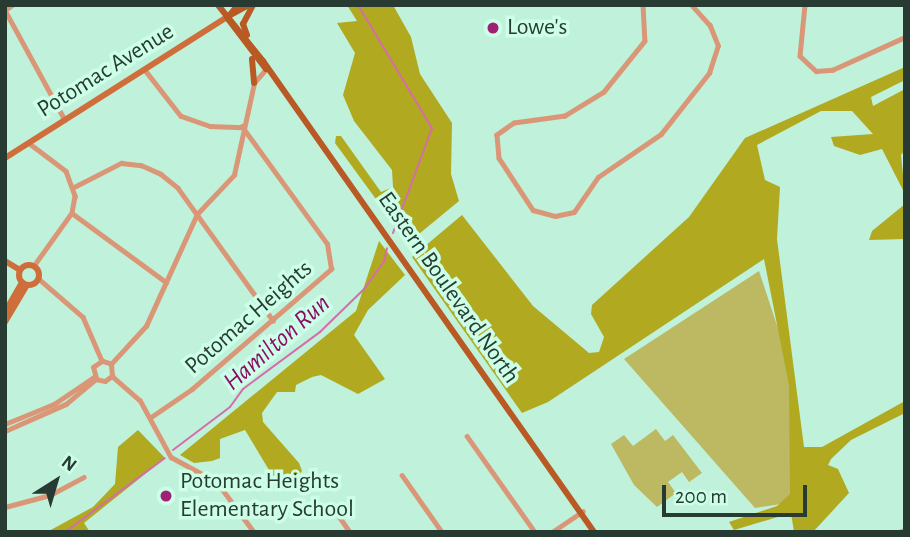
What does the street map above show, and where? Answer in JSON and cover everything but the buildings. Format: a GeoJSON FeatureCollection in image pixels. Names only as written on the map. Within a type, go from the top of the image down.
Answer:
{"type":"FeatureCollection","features":[{"type":"Feature","properties":{"kind":"main road","name":"Eastern Boulevard North"},"geometry":{"type":"LineString","coordinates":[[218,5],[583,511],[594,532]]}},
{"type":"Feature","properties":{"kind":"main road"},"geometry":{"type":"LineString","coordinates":[[228,17],[238,5]]}},
{"type":"Feature","properties":{"kind":"main road"},"geometry":{"type":"LineString","coordinates":[[228,17],[251,5]]}},
{"type":"Feature","properties":{"kind":"main road"},"geometry":{"type":"LineString","coordinates":[[251,5],[243,24],[253,53],[254,83]]}},
{"type":"Feature","properties":{"kind":"main road","name":"Potomac Avenue"},"geometry":{"type":"LineString","coordinates":[[5,158],[228,17]]}},
{"type":"Feature","properties":{"kind":"main road"},"geometry":{"type":"LineString","coordinates":[[5,261],[20,270],[24,284],[5,322]]}},
{"type":"Feature","properties":{"kind":"main road"},"geometry":{"type":"LineString","coordinates":[[5,312],[24,284],[39,279],[34,266],[20,270]]}},
{"type":"Feature","properties":{"kind":"street"},"geometry":{"type":"LineString","coordinates":[[12,5],[5,10],[65,120]]}},
{"type":"Feature","properties":{"kind":"street"},"geometry":{"type":"LineString","coordinates":[[643,5],[645,41],[604,92],[565,116],[514,123],[497,135],[499,158],[528,204],[539,213],[555,216],[573,212],[598,177],[661,134],[709,72],[718,52],[716,38],[691,5]]}},
{"type":"Feature","properties":{"kind":"street"},"geometry":{"type":"LineString","coordinates":[[805,5],[800,56],[816,71],[832,69],[905,37]]}},
{"type":"Feature","properties":{"kind":"street"},"geometry":{"type":"LineString","coordinates":[[254,532],[217,482],[171,457],[150,416],[133,392],[112,376],[111,364],[146,326],[197,214],[234,175],[242,152],[242,127],[254,83],[266,69]]}},
{"type":"Feature","properties":{"kind":"street"},"geometry":{"type":"LineString","coordinates":[[145,70],[181,116],[210,126],[242,127]]}},
{"type":"Feature","properties":{"kind":"street","name":"Potomac Heights"},"geometry":{"type":"LineString","coordinates":[[150,416],[192,389],[327,275],[332,257],[242,127]]}},
{"type":"Feature","properties":{"kind":"street"},"geometry":{"type":"LineString","coordinates":[[29,143],[66,171],[74,187],[72,213],[34,266]]}},
{"type":"Feature","properties":{"kind":"street"},"geometry":{"type":"LineString","coordinates":[[74,187],[113,165],[141,165],[170,180],[273,320]]}},
{"type":"Feature","properties":{"kind":"street"},"geometry":{"type":"LineString","coordinates":[[72,213],[166,282]]}},
{"type":"Feature","properties":{"kind":"street"},"geometry":{"type":"LineString","coordinates":[[39,279],[83,317],[102,360],[111,364]]}},
{"type":"Feature","properties":{"kind":"street"},"geometry":{"type":"LineString","coordinates":[[95,378],[93,366],[102,360]]}},
{"type":"Feature","properties":{"kind":"street"},"geometry":{"type":"LineString","coordinates":[[5,424],[54,404],[95,378],[105,381],[112,376]]}},
{"type":"Feature","properties":{"kind":"street"},"geometry":{"type":"LineString","coordinates":[[5,431],[66,404],[95,378]]}},
{"type":"Feature","properties":{"kind":"street"},"geometry":{"type":"LineString","coordinates":[[467,436],[535,532]]}},
{"type":"Feature","properties":{"kind":"street"},"geometry":{"type":"LineString","coordinates":[[402,475],[442,532]]}},
{"type":"Feature","properties":{"kind":"street"},"geometry":{"type":"LineString","coordinates":[[5,508],[50,495],[84,477]]}},
{"type":"Feature","properties":{"kind":"street"},"geometry":{"type":"LineString","coordinates":[[552,532],[583,511]]}},
{"type":"Feature","properties":{"kind":"street"},"geometry":{"type":"LineString","coordinates":[[336,512],[350,532]]}},
{"type":"Feature","properties":{"kind":"street"},"geometry":{"type":"LineString","coordinates":[[899,532],[905,530]]}},
{"type":"Feature","properties":{"kind":"shaded area"},"geometry":{"type":"Polygon","coordinates":[[[347,5],[393,5],[411,37],[420,74],[452,123],[451,174],[459,201],[408,243],[335,143],[336,136],[341,136],[381,192],[393,187],[392,170],[354,121],[343,95],[355,53],[337,23],[357,21],[347,5]]]}},
{"type":"Feature","properties":{"kind":"shaded area"},"geometry":{"type":"Polygon","coordinates":[[[905,67],[905,80],[871,97],[873,106],[905,89],[905,150],[901,155],[905,194],[882,149],[860,155],[834,146],[831,137],[873,134],[852,111],[821,111],[757,145],[765,180],[780,187],[777,239],[804,447],[822,447],[905,401],[905,413],[851,440],[831,459],[828,465],[838,469],[849,493],[813,532],[794,532],[791,513],[734,530],[729,522],[777,506],[790,494],[789,385],[764,259],[548,402],[522,413],[412,257],[462,215],[533,306],[589,353],[599,352],[604,337],[591,314],[592,305],[689,217],[745,138],[905,67]]]}},
{"type":"Feature","properties":{"kind":"shaded area"},"geometry":{"type":"Polygon","coordinates":[[[905,204],[905,239],[869,240],[872,231],[905,204]]]}},
{"type":"Feature","properties":{"kind":"shaded area"},"geometry":{"type":"Polygon","coordinates":[[[379,241],[405,275],[368,310],[354,335],[385,379],[358,394],[321,375],[312,377],[296,385],[295,392],[277,392],[262,413],[263,422],[299,463],[302,471],[296,478],[288,482],[272,475],[245,430],[220,439],[220,458],[194,463],[180,455],[356,311],[379,241]]]}},
{"type":"Feature","properties":{"kind":"shaded area"},"geometry":{"type":"Polygon","coordinates":[[[759,271],[791,368],[806,500],[755,508],[624,359],[759,271]]]}},
{"type":"Feature","properties":{"kind":"shaded area"},"geometry":{"type":"Polygon","coordinates":[[[656,429],[665,441],[673,435],[702,473],[689,482],[682,472],[668,482],[676,493],[657,507],[634,485],[611,444],[624,435],[633,446],[656,429]]]}},
{"type":"Feature","properties":{"kind":"shaded area"},"geometry":{"type":"Polygon","coordinates":[[[138,430],[165,458],[84,523],[90,532],[47,532],[93,507],[115,484],[118,447],[138,430]]]}},
{"type":"Feature","properties":{"kind":"waterway","name":"Hamilton Run"},"geometry":{"type":"LineString","coordinates":[[358,5],[432,128],[393,233]]}},
{"type":"Feature","properties":{"kind":"waterway","name":"Hamilton Run"},"geometry":{"type":"LineString","coordinates":[[173,450],[230,407],[243,389],[320,332],[364,289],[384,261],[387,248]]}},
{"type":"Feature","properties":{"kind":"waterway","name":"Hamilton Run"},"geometry":{"type":"LineString","coordinates":[[65,532],[165,458]]}},
{"type":"Feature","properties":{"kind":"place","name":"Lowe's"},"geometry":{"type":"Point","coordinates":[493,28]}},
{"type":"Feature","properties":{"kind":"place","name":"Potomac Heights Elementary School"},"geometry":{"type":"Point","coordinates":[166,496]}}]}
